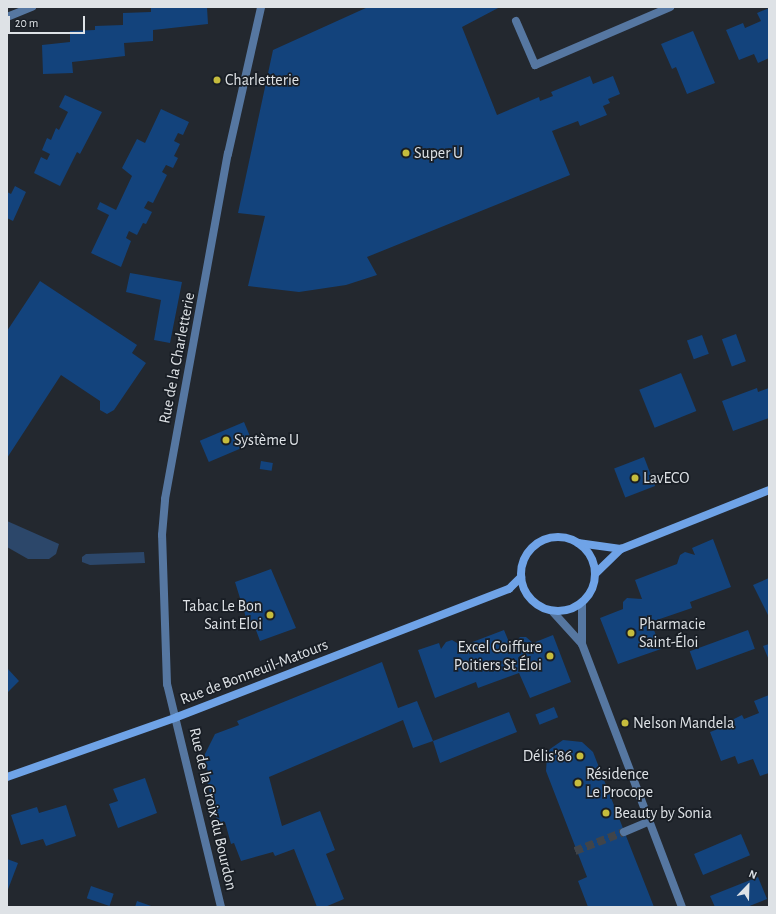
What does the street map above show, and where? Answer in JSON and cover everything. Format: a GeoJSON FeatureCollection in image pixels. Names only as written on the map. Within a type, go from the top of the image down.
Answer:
{"type":"FeatureCollection","features":[{"type":"Feature","properties":{"kind":"main road"},"geometry":{"type":"LineString","coordinates":[[596,573],[621,549],[769,490]]}},
{"type":"Feature","properties":{"kind":"main road"},"geometry":{"type":"LineString","coordinates":[[528,596],[521,577],[524,558],[536,544],[544,540],[561,537],[578,543],[621,549]]}},
{"type":"Feature","properties":{"kind":"main road"},"geometry":{"type":"LineString","coordinates":[[509,589],[528,596],[539,606],[553,612],[573,609],[582,604],[592,590],[596,573],[590,556],[578,543]]}},
{"type":"Feature","properties":{"kind":"main road","name":"Rue de Bonneuil-Matours"},"geometry":{"type":"LineString","coordinates":[[7,777],[177,717],[509,589],[521,577]]}},
{"type":"Feature","properties":{"kind":"street"},"geometry":{"type":"LineString","coordinates":[[7,17],[32,7]]}},
{"type":"Feature","properties":{"kind":"street","name":"Rue de la Charletterie"},"geometry":{"type":"LineString","coordinates":[[177,717],[167,684],[162,581],[165,499],[230,146],[261,7]]}},
{"type":"Feature","properties":{"kind":"street"},"geometry":{"type":"LineString","coordinates":[[516,21],[535,65],[670,7]]}},
{"type":"Feature","properties":{"kind":"street"},"geometry":{"type":"LineString","coordinates":[[582,604],[582,644],[682,907]]}},
{"type":"Feature","properties":{"kind":"street"},"geometry":{"type":"LineString","coordinates":[[553,612],[582,644]]}},
{"type":"Feature","properties":{"kind":"street","name":"Rue de la Croix du Bourdon"},"geometry":{"type":"LineString","coordinates":[[177,717],[181,742],[221,907]]}},
{"type":"Feature","properties":{"kind":"street"},"geometry":{"type":"LineString","coordinates":[[624,832],[650,821]]}},
{"type":"Feature","properties":{"kind":"shaded area"},"geometry":{"type":"Polygon","coordinates":[[[7,521],[59,544],[56,554],[49,559],[28,559],[7,547],[7,521]]]}},
{"type":"Feature","properties":{"kind":"shaded area"},"geometry":{"type":"Polygon","coordinates":[[[144,552],[145,563],[90,565],[82,562],[82,557],[86,554],[144,552]]]}},
{"type":"Feature","properties":{"kind":"building"},"geometry":{"type":"Polygon","coordinates":[[[151,7],[207,7],[208,24],[153,30],[153,41],[124,43],[125,56],[72,62],[73,73],[43,74],[42,45],[70,42],[70,31],[95,30],[95,26],[123,25],[123,13],[151,12],[151,7]]]}},
{"type":"Feature","properties":{"kind":"building","name":"Super U"},"geometry":{"type":"Polygon","coordinates":[[[368,7],[500,7],[462,27],[497,115],[539,97],[540,101],[553,96],[551,92],[590,76],[593,84],[613,76],[620,94],[608,99],[610,103],[603,106],[607,115],[580,126],[578,121],[552,131],[570,175],[367,257],[377,275],[346,285],[299,292],[248,286],[265,216],[238,213],[273,50],[368,7]]]}},
{"type":"Feature","properties":{"kind":"building"},"geometry":{"type":"Polygon","coordinates":[[[769,8],[769,58],[758,63],[754,54],[739,60],[726,30],[743,23],[745,28],[761,21],[757,13],[769,8]]]}},
{"type":"Feature","properties":{"kind":"building"},"geometry":{"type":"Polygon","coordinates":[[[693,31],[715,83],[687,94],[676,67],[672,69],[661,44],[693,31]]]}},
{"type":"Feature","properties":{"kind":"building"},"geometry":{"type":"Polygon","coordinates":[[[65,95],[102,112],[80,154],[77,152],[60,186],[34,173],[41,157],[47,160],[50,154],[42,150],[47,138],[51,140],[56,128],[59,130],[68,112],[59,107],[65,95]]]}},
{"type":"Feature","properties":{"kind":"building"},"geometry":{"type":"Polygon","coordinates":[[[161,109],[189,122],[183,135],[178,133],[174,141],[180,144],[174,156],[178,158],[173,168],[166,165],[162,172],[167,175],[153,203],[148,201],[144,208],[152,212],[146,224],[143,223],[137,235],[129,231],[126,238],[131,241],[121,267],[91,253],[109,215],[97,209],[100,202],[116,210],[132,176],[122,168],[137,139],[145,143],[161,109]]]}},
{"type":"Feature","properties":{"kind":"building"},"geometry":{"type":"Polygon","coordinates":[[[15,186],[26,192],[13,221],[7,218],[7,192],[11,194],[15,186]]]}},
{"type":"Feature","properties":{"kind":"building"},"geometry":{"type":"Polygon","coordinates":[[[130,273],[182,282],[170,343],[154,340],[161,300],[126,292],[130,273]]]}},
{"type":"Feature","properties":{"kind":"building"},"geometry":{"type":"Polygon","coordinates":[[[40,281],[137,345],[132,353],[146,363],[114,410],[107,414],[100,410],[100,401],[61,375],[7,458],[7,331],[40,281]]]}},
{"type":"Feature","properties":{"kind":"building"},"geometry":{"type":"Polygon","coordinates":[[[736,334],[746,361],[732,366],[722,339],[736,334]]]}},
{"type":"Feature","properties":{"kind":"building"},"geometry":{"type":"Polygon","coordinates":[[[702,335],[709,354],[694,359],[687,340],[702,335]]]}},
{"type":"Feature","properties":{"kind":"building"},"geometry":{"type":"Polygon","coordinates":[[[681,373],[696,411],[655,428],[639,390],[681,373]]]}},
{"type":"Feature","properties":{"kind":"building"},"geometry":{"type":"Polygon","coordinates":[[[757,388],[758,392],[769,388],[769,418],[733,431],[722,401],[757,388]]]}},
{"type":"Feature","properties":{"kind":"building"},"geometry":{"type":"Polygon","coordinates":[[[244,422],[253,443],[209,462],[200,441],[244,422]]]}},
{"type":"Feature","properties":{"kind":"building","name":"LavECO"},"geometry":{"type":"Polygon","coordinates":[[[644,457],[655,486],[625,497],[614,468],[644,457]]]}},
{"type":"Feature","properties":{"kind":"building"},"geometry":{"type":"Polygon","coordinates":[[[261,461],[273,463],[272,471],[260,469],[261,461]]]}},
{"type":"Feature","properties":{"kind":"building"},"geometry":{"type":"Polygon","coordinates":[[[713,539],[731,587],[690,602],[692,608],[651,622],[661,649],[618,664],[600,618],[623,609],[623,602],[627,598],[642,599],[635,580],[677,564],[680,555],[685,552],[695,555],[692,548],[713,539]]]}},
{"type":"Feature","properties":{"kind":"building"},"geometry":{"type":"Polygon","coordinates":[[[271,569],[296,628],[260,641],[253,622],[248,624],[235,582],[271,569]]]}},
{"type":"Feature","properties":{"kind":"building"},"geometry":{"type":"Polygon","coordinates":[[[769,578],[769,617],[753,585],[769,578]]]}},
{"type":"Feature","properties":{"kind":"building"},"geometry":{"type":"Polygon","coordinates":[[[504,630],[511,647],[520,637],[526,637],[533,643],[553,635],[571,682],[530,698],[519,673],[478,688],[476,682],[435,698],[418,650],[439,643],[441,649],[446,642],[452,640],[462,646],[504,630]]]}},
{"type":"Feature","properties":{"kind":"building"},"geometry":{"type":"Polygon","coordinates":[[[748,630],[755,649],[697,670],[690,651],[748,630]]]}},
{"type":"Feature","properties":{"kind":"building"},"geometry":{"type":"Polygon","coordinates":[[[769,644],[769,660],[763,646],[769,644]]]}},
{"type":"Feature","properties":{"kind":"building"},"geometry":{"type":"Polygon","coordinates":[[[382,662],[398,708],[417,701],[433,741],[413,748],[403,720],[269,777],[282,826],[320,811],[335,850],[326,854],[344,899],[325,907],[317,907],[294,849],[275,856],[273,852],[241,861],[234,843],[231,844],[225,822],[218,824],[207,781],[210,780],[204,756],[215,734],[239,725],[237,721],[382,662]]]}},
{"type":"Feature","properties":{"kind":"building"},"geometry":{"type":"Polygon","coordinates":[[[7,668],[19,681],[7,693],[7,668]]]}},
{"type":"Feature","properties":{"kind":"building"},"geometry":{"type":"Polygon","coordinates":[[[769,695],[769,773],[760,776],[753,759],[738,764],[735,756],[721,761],[710,732],[729,725],[728,722],[742,715],[744,719],[759,713],[754,701],[769,695]]]}},
{"type":"Feature","properties":{"kind":"building"},"geometry":{"type":"Polygon","coordinates":[[[554,707],[558,717],[540,725],[535,714],[554,707]]]}},
{"type":"Feature","properties":{"kind":"building"},"geometry":{"type":"Polygon","coordinates":[[[509,712],[517,732],[440,763],[433,741],[509,712]]]}},
{"type":"Feature","properties":{"kind":"building"},"geometry":{"type":"Polygon","coordinates":[[[563,740],[582,742],[593,752],[654,907],[588,907],[578,881],[587,877],[546,771],[547,756],[550,749],[563,740]]]}},
{"type":"Feature","properties":{"kind":"building"},"geometry":{"type":"Polygon","coordinates":[[[145,778],[157,813],[118,828],[109,804],[118,801],[113,789],[145,778]]]}},
{"type":"Feature","properties":{"kind":"building"},"geometry":{"type":"Polygon","coordinates":[[[66,805],[76,836],[46,846],[43,839],[21,845],[11,815],[37,807],[39,813],[66,805]]]}},
{"type":"Feature","properties":{"kind":"building"},"geometry":{"type":"Polygon","coordinates":[[[741,834],[750,855],[703,875],[694,854],[741,834]]]}},
{"type":"Feature","properties":{"kind":"building"},"geometry":{"type":"Polygon","coordinates":[[[7,859],[18,863],[7,892],[7,859]]]}},
{"type":"Feature","properties":{"kind":"building"},"geometry":{"type":"Polygon","coordinates":[[[758,877],[767,899],[747,907],[715,907],[710,896],[758,877]]]}},
{"type":"Feature","properties":{"kind":"building"},"geometry":{"type":"Polygon","coordinates":[[[91,886],[114,894],[109,906],[87,898],[91,886]]]}},
{"type":"Feature","properties":{"kind":"building"},"geometry":{"type":"Polygon","coordinates":[[[137,901],[154,907],[135,907],[137,901]]]}},
{"type":"Feature","properties":{"kind":"tunnel"},"geometry":{"type":"LineString","coordinates":[[575,851],[624,832]]}},
{"type":"Feature","properties":{"kind":"place","name":"Charletterie"},"geometry":{"type":"Point","coordinates":[217,80]}},
{"type":"Feature","properties":{"kind":"place","name":"Super U"},"geometry":{"type":"Point","coordinates":[406,153]}},
{"type":"Feature","properties":{"kind":"place","name":"Système U"},"geometry":{"type":"Point","coordinates":[226,440]}},
{"type":"Feature","properties":{"kind":"place","name":"LavECO"},"geometry":{"type":"Point","coordinates":[635,478]}},
{"type":"Feature","properties":{"kind":"place","name":"Tabac Le Bon Saint Eloi"},"geometry":{"type":"Point","coordinates":[270,615]}},
{"type":"Feature","properties":{"kind":"place","name":"Pharmacie Saint-Éloi"},"geometry":{"type":"Point","coordinates":[631,633]}},
{"type":"Feature","properties":{"kind":"place","name":"Excel Coiffure Poitiers St Éloi"},"geometry":{"type":"Point","coordinates":[550,656]}},
{"type":"Feature","properties":{"kind":"place","name":"Nelson Mandela"},"geometry":{"type":"Point","coordinates":[625,723]}},
{"type":"Feature","properties":{"kind":"place","name":"Délis'86"},"geometry":{"type":"Point","coordinates":[580,756]}},
{"type":"Feature","properties":{"kind":"place","name":"Résidence Le Procope"},"geometry":{"type":"Point","coordinates":[578,783]}},
{"type":"Feature","properties":{"kind":"place","name":"Beauty by Sonia"},"geometry":{"type":"Point","coordinates":[606,813]}}]}
